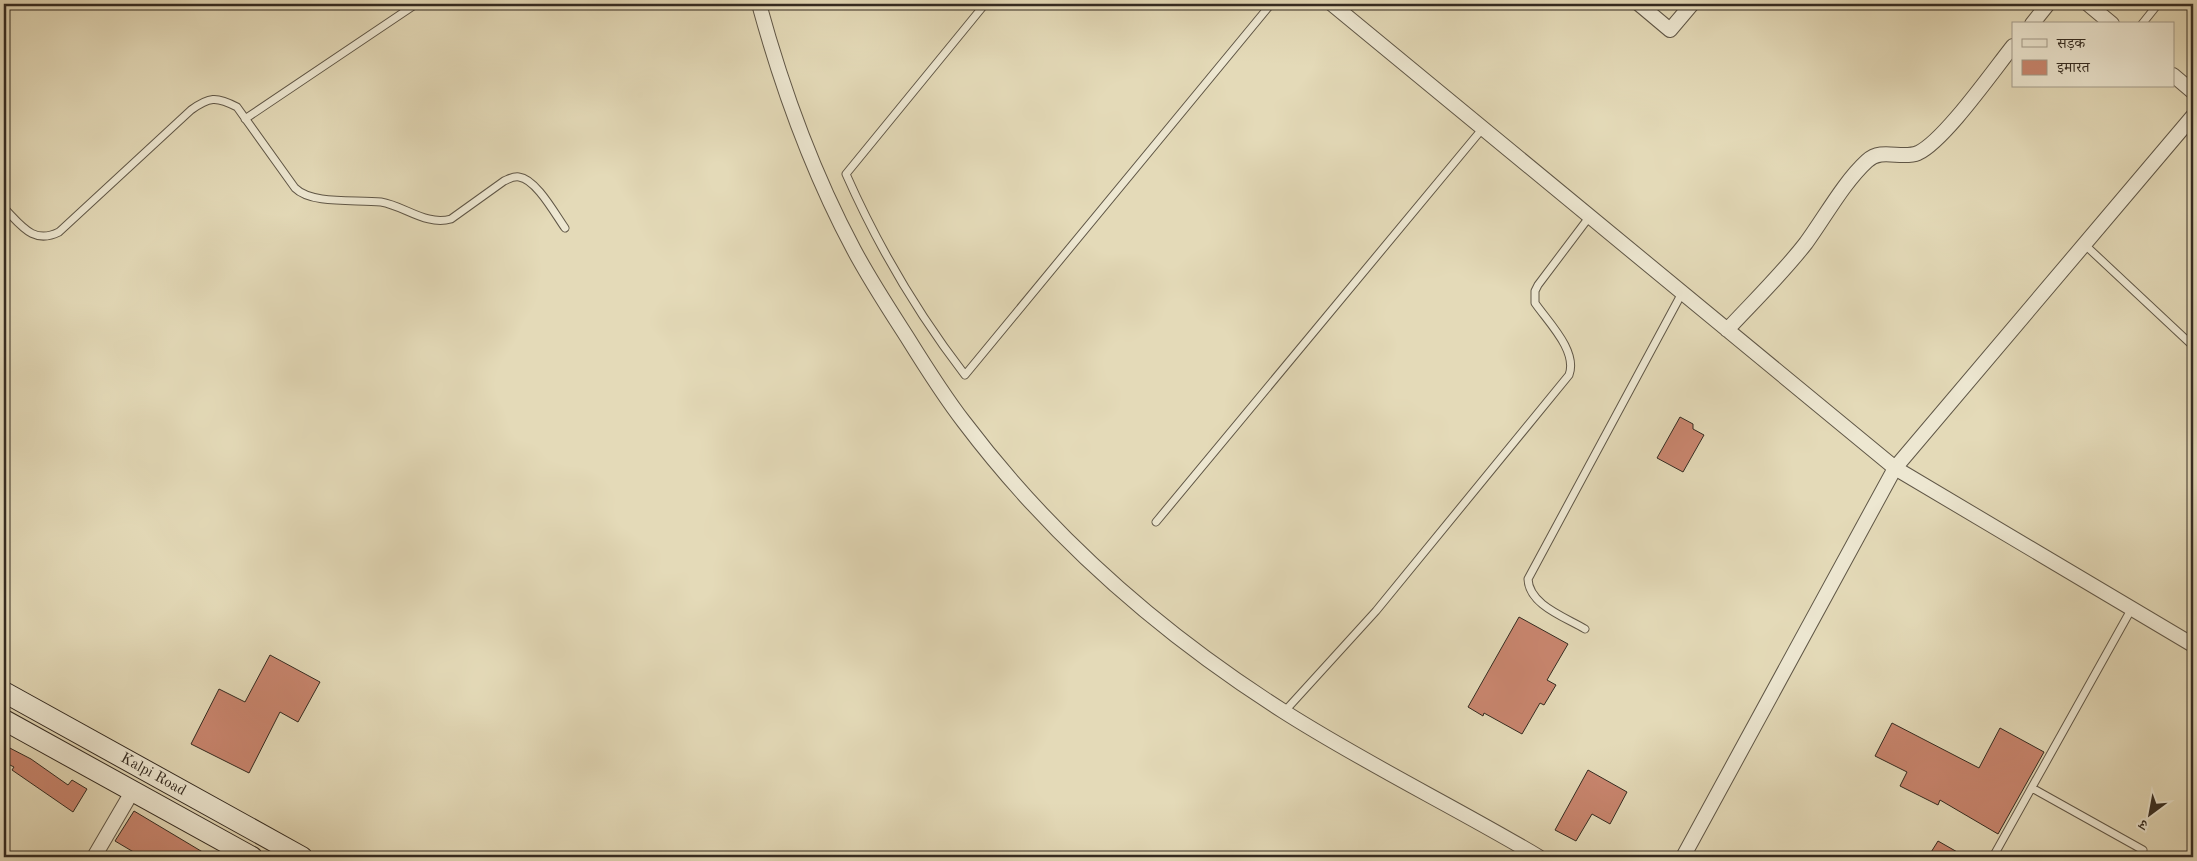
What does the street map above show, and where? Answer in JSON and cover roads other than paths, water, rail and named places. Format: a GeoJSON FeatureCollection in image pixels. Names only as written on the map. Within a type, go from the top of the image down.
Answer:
{"type":"FeatureCollection","features":[{"type":"Feature","properties":{"kind":"main road","name":"Kalpi Road"},"geometry":{"type":"LineString","coordinates":[[4,692],[302,857]]}},
{"type":"Feature","properties":{"kind":"main road","name":"Kalpi Road"},"geometry":{"type":"LineString","coordinates":[[4,720],[252,857]]}},
{"type":"Feature","properties":{"kind":"street"},"geometry":{"type":"LineString","coordinates":[[759,4],[780,73],[805,140],[854,249],[925,366],[964,422],[1022,491],[1071,543],[1135,602],[1200,654],[1284,712],[1539,857]]}},
{"type":"Feature","properties":{"kind":"street"},"geometry":{"type":"LineString","coordinates":[[1332,4],[1895,468],[2193,645]]}},
{"type":"Feature","properties":{"kind":"street"},"geometry":{"type":"LineString","coordinates":[[1639,4],[1670,30],[1692,4]]}},
{"type":"Feature","properties":{"kind":"street"},"geometry":{"type":"LineString","coordinates":[[2034,22],[2048,4]]}},
{"type":"Feature","properties":{"kind":"street"},"geometry":{"type":"LineString","coordinates":[[2088,4],[2110,22]]}},
{"type":"Feature","properties":{"kind":"street"},"geometry":{"type":"LineString","coordinates":[[1727,330],[1796,256],[1865,163],[1877,155],[1885,153],[1910,155],[1927,147],[1949,126],[2012,47]]}},
{"type":"Feature","properties":{"kind":"street"},"geometry":{"type":"LineString","coordinates":[[2174,76],[2193,92]]}},
{"type":"Feature","properties":{"kind":"street"},"geometry":{"type":"LineString","coordinates":[[1684,857],[1895,468],[2193,116]]}},
{"type":"Feature","properties":{"kind":"street"},"geometry":{"type":"LineString","coordinates":[[94,857],[132,792]]}},
{"type":"Feature","properties":{"kind":"lane"},"geometry":{"type":"LineString","coordinates":[[246,119],[416,4]]}},
{"type":"Feature","properties":{"kind":"lane"},"geometry":{"type":"LineString","coordinates":[[985,4],[846,174],[887,254],[916,304],[965,375],[1271,4]]}},
{"type":"Feature","properties":{"kind":"lane"},"geometry":{"type":"LineString","coordinates":[[2144,22],[2158,4]]}},
{"type":"Feature","properties":{"kind":"lane"},"geometry":{"type":"LineString","coordinates":[[4,208],[30,233],[39,237],[49,237],[59,232],[191,110],[203,102],[214,98],[224,100],[236,107],[295,188],[306,196],[382,202],[432,221],[441,222],[451,220],[504,181],[513,177],[520,177],[535,186],[565,228]]}},
{"type":"Feature","properties":{"kind":"lane"},"geometry":{"type":"LineString","coordinates":[[1156,522],[1483,128]]}},
{"type":"Feature","properties":{"kind":"lane"},"geometry":{"type":"LineString","coordinates":[[1284,712],[1376,611],[1569,375],[1572,364],[1568,351],[1535,303],[1534,297],[1538,285],[1590,216]]}},
{"type":"Feature","properties":{"kind":"lane"},"geometry":{"type":"LineString","coordinates":[[2084,244],[2193,346]]}},
{"type":"Feature","properties":{"kind":"lane"},"geometry":{"type":"LineString","coordinates":[[1585,629],[1539,602],[1528,588],[1528,579],[1682,293]]}},
{"type":"Feature","properties":{"kind":"lane"},"geometry":{"type":"LineString","coordinates":[[1993,857],[2132,608]]}},
{"type":"Feature","properties":{"kind":"lane"},"geometry":{"type":"LineString","coordinates":[[2032,788],[2143,850]]}}]}
